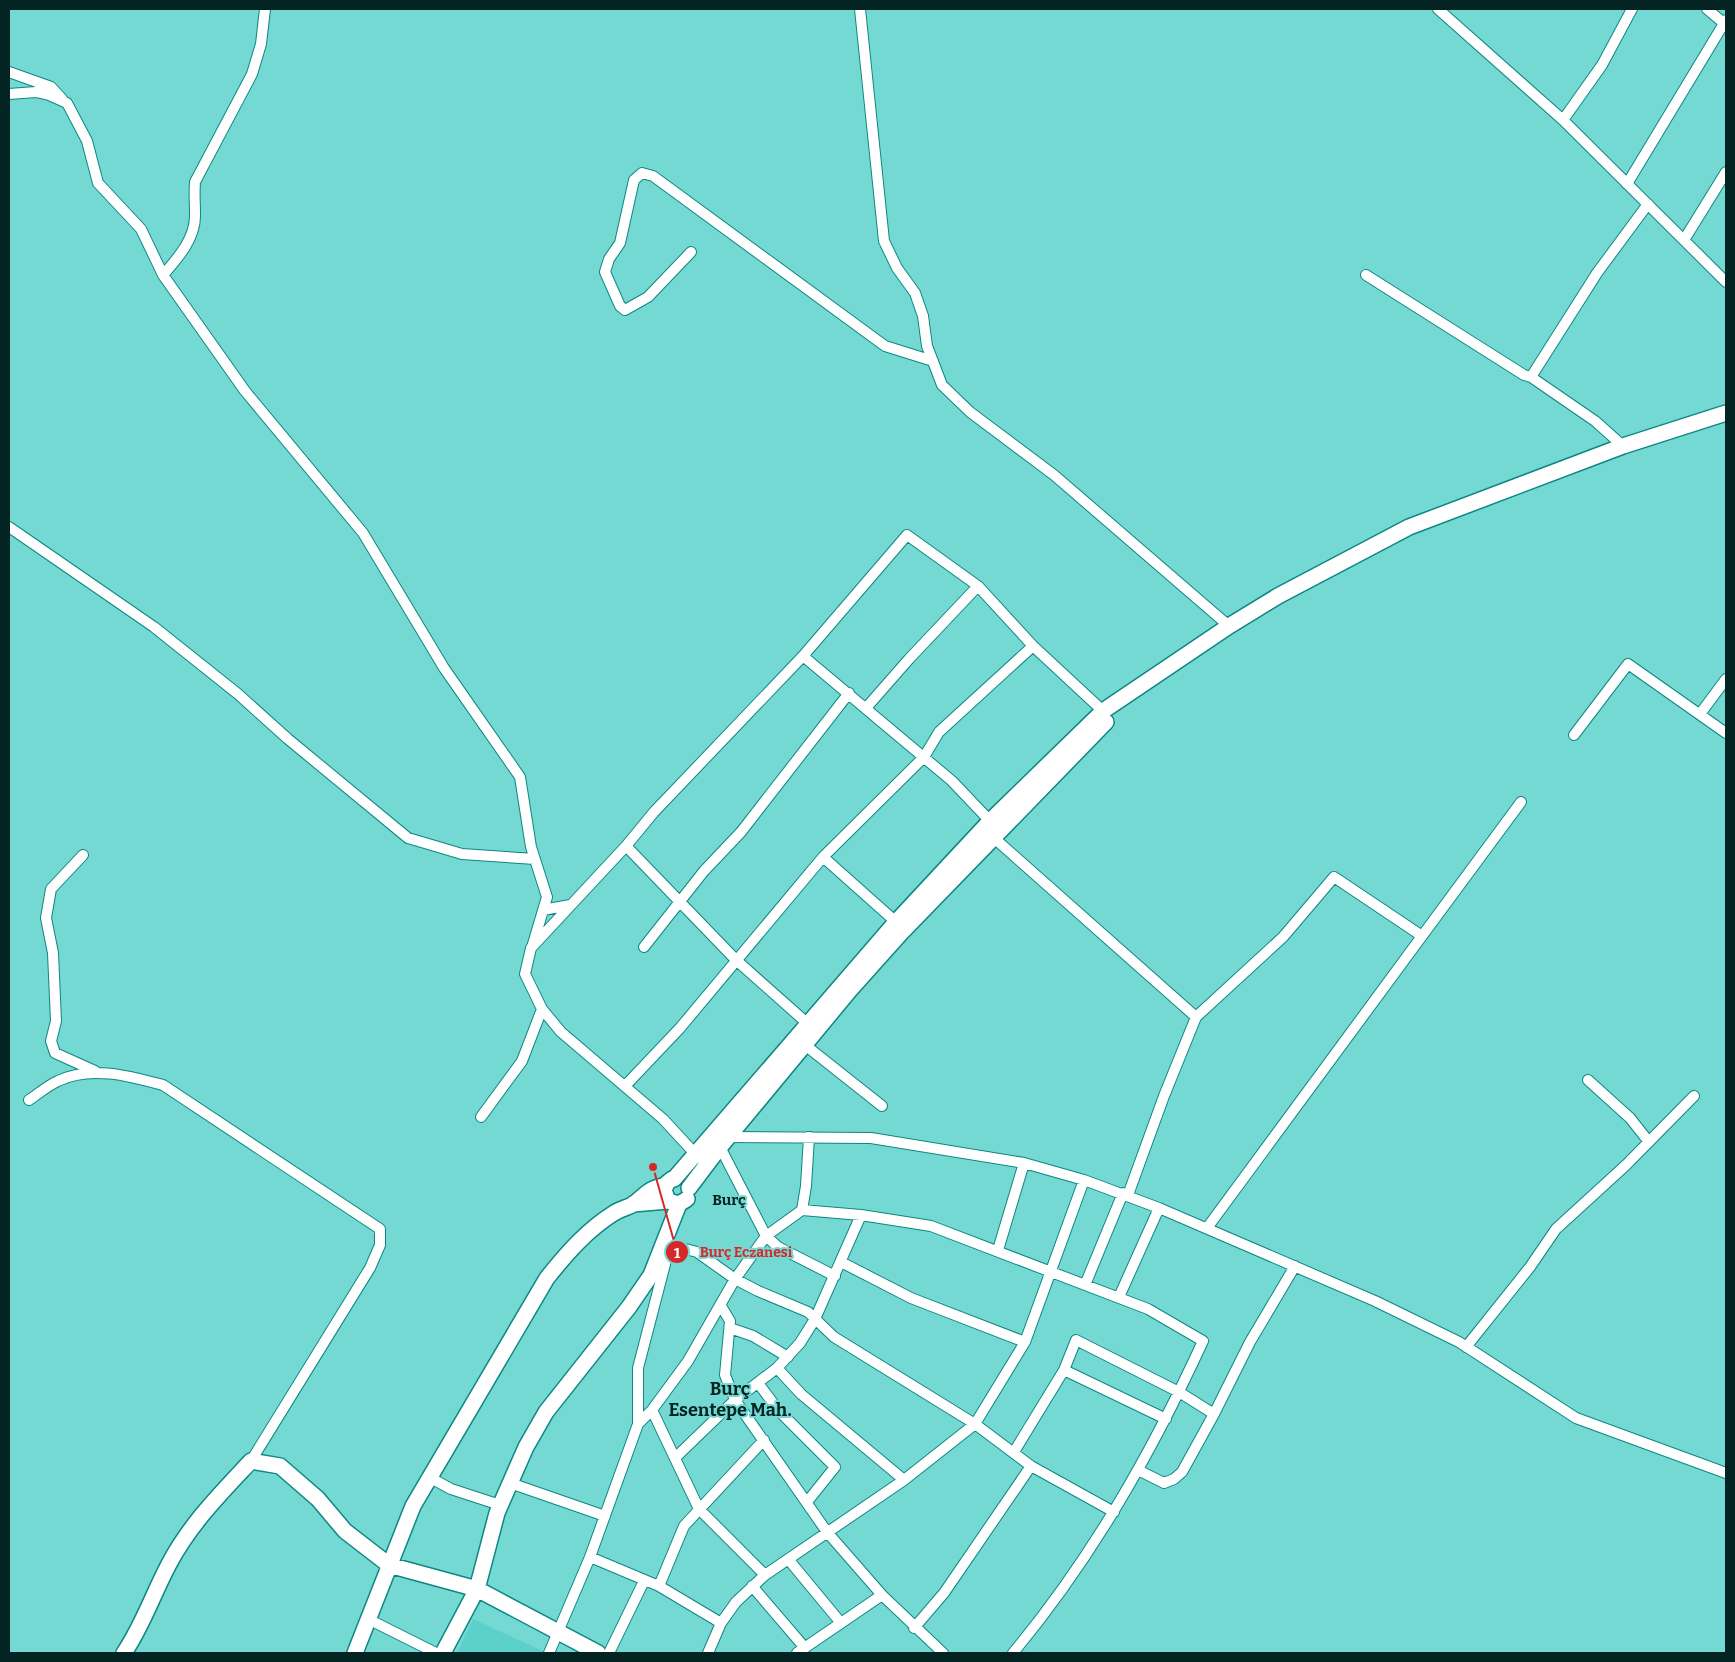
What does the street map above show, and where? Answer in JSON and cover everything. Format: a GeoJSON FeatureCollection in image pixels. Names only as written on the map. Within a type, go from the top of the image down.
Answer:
{"type":"FeatureCollection","features":[{"type":"Feature","properties":{"kind":"main road"},"geometry":{"type":"LineString","coordinates":[[443,1653],[477,1589],[500,1505],[526,1447],[546,1412],[629,1307],[650,1275],[668,1243],[671,1192],[695,1154],[719,1140],[984,841],[990,822],[1103,711],[1229,626],[1304,582],[1409,527],[1623,446],[1726,413]]}},
{"type":"Feature","properties":{"kind":"main road"},"geometry":{"type":"LineString","coordinates":[[355,1653],[413,1506],[547,1278],[566,1254],[596,1226],[616,1212],[633,1204],[651,1189],[671,1192],[686,1200],[689,1188],[707,1166],[719,1140],[807,1022],[896,922],[984,841],[1112,716],[1127,696]]}},
{"type":"Feature","properties":{"kind":"main road"},"geometry":{"type":"LineString","coordinates":[[124,1653],[139,1630],[170,1563],[208,1506],[251,1461],[280,1466],[318,1499],[345,1531],[389,1565],[477,1589],[598,1653]]}},
{"type":"Feature","properties":{"kind":"street"},"geometry":{"type":"LineString","coordinates":[[163,275],[183,253],[192,231],[196,215],[193,198],[195,182],[252,74],[261,44],[265,9]]}},
{"type":"Feature","properties":{"kind":"street"},"geometry":{"type":"LineString","coordinates":[[860,9],[884,241],[897,268],[915,293],[923,316],[927,346],[942,385],[970,412],[1054,474],[1229,626]]}},
{"type":"Feature","properties":{"kind":"street"},"geometry":{"type":"LineString","coordinates":[[1438,9],[1563,120],[1726,282]]}},
{"type":"Feature","properties":{"kind":"street"},"geometry":{"type":"LineString","coordinates":[[1563,120],[1612,49],[1632,9]]}},
{"type":"Feature","properties":{"kind":"street"},"geometry":{"type":"LineString","coordinates":[[1627,184],[1726,23],[1707,9]]}},
{"type":"Feature","properties":{"kind":"street"},"geometry":{"type":"LineString","coordinates":[[9,72],[51,87],[66,103],[87,141],[98,183],[142,229],[163,275],[245,391],[363,533],[444,668],[520,777],[535,859],[547,897],[526,974],[542,1009],[561,1032],[663,1119],[707,1166]]}},
{"type":"Feature","properties":{"kind":"street"},"geometry":{"type":"LineString","coordinates":[[9,94],[36,92],[49,95],[66,103]]}},
{"type":"Feature","properties":{"kind":"street"},"geometry":{"type":"LineString","coordinates":[[1684,240],[1726,172]]}},
{"type":"Feature","properties":{"kind":"street"},"geometry":{"type":"LineString","coordinates":[[691,252],[648,297],[625,310],[620,306],[605,272],[609,259],[620,243],[634,180],[642,173],[653,176],[885,346],[933,362]]}},
{"type":"Feature","properties":{"kind":"street"},"geometry":{"type":"LineString","coordinates":[[1531,377],[1592,280],[1648,204]]}},
{"type":"Feature","properties":{"kind":"street"},"geometry":{"type":"LineString","coordinates":[[1366,275],[1531,377],[1595,420],[1623,446]]}},
{"type":"Feature","properties":{"kind":"street"},"geometry":{"type":"LineString","coordinates":[[9,528],[154,627],[238,694],[288,739],[408,838],[462,854],[535,859]]}},
{"type":"Feature","properties":{"kind":"street"},"geometry":{"type":"LineString","coordinates":[[532,948],[626,846],[654,812],[803,656],[907,535],[978,586],[1033,646],[1103,711]]}},
{"type":"Feature","properties":{"kind":"street"},"geometry":{"type":"LineString","coordinates":[[866,708],[978,586]]}},
{"type":"Feature","properties":{"kind":"street"},"geometry":{"type":"LineString","coordinates":[[625,1086],[680,1028],[823,857],[924,757],[939,732],[1033,646]]}},
{"type":"Feature","properties":{"kind":"street"},"geometry":{"type":"LineString","coordinates":[[803,656],[952,781],[990,822]]}},
{"type":"Feature","properties":{"kind":"street"},"geometry":{"type":"LineString","coordinates":[[1574,735],[1628,664],[1726,733]]}},
{"type":"Feature","properties":{"kind":"street"},"geometry":{"type":"LineString","coordinates":[[1700,714],[1726,679]]}},
{"type":"Feature","properties":{"kind":"street"},"geometry":{"type":"LineString","coordinates":[[644,947],[704,871],[742,832],[849,693]]}},
{"type":"Feature","properties":{"kind":"street"},"geometry":{"type":"LineString","coordinates":[[1207,1228],[1521,802]]}},
{"type":"Feature","properties":{"kind":"street"},"geometry":{"type":"LineString","coordinates":[[984,841],[1196,1017]]}},
{"type":"Feature","properties":{"kind":"street"},"geometry":{"type":"LineString","coordinates":[[626,846],[736,960],[807,1022]]}},
{"type":"Feature","properties":{"kind":"street"},"geometry":{"type":"LineString","coordinates":[[83,855],[51,889],[46,918],[53,953],[56,1021],[51,1041],[54,1053],[100,1074]]}},
{"type":"Feature","properties":{"kind":"street"},"geometry":{"type":"LineString","coordinates":[[823,857],[896,922]]}},
{"type":"Feature","properties":{"kind":"street"},"geometry":{"type":"LineString","coordinates":[[1084,1286],[1126,1194],[1196,1017],[1283,937],[1334,877],[1422,936]]}},
{"type":"Feature","properties":{"kind":"street"},"geometry":{"type":"LineString","coordinates":[[543,910],[570,905]]}},
{"type":"Feature","properties":{"kind":"street"},"geometry":{"type":"LineString","coordinates":[[480,1117],[522,1061],[542,1009]]}},
{"type":"Feature","properties":{"kind":"street"},"geometry":{"type":"LineString","coordinates":[[805,1045],[882,1106]]}},
{"type":"Feature","properties":{"kind":"street"},"geometry":{"type":"LineString","coordinates":[[29,1100],[58,1081],[86,1072],[137,1078],[163,1085],[380,1229],[380,1245],[370,1268],[251,1461]]}},
{"type":"Feature","properties":{"kind":"street"},"geometry":{"type":"LineString","coordinates":[[1588,1080],[1630,1118],[1649,1142]]}},
{"type":"Feature","properties":{"kind":"street"},"geometry":{"type":"LineString","coordinates":[[1466,1347],[1530,1267],[1556,1229],[1649,1142],[1694,1096]]}},
{"type":"Feature","properties":{"kind":"street"},"geometry":{"type":"LineString","coordinates":[[802,1210],[806,1186],[809,1137]]}},
{"type":"Feature","properties":{"kind":"street"},"geometry":{"type":"LineString","coordinates":[[835,1276],[778,1247],[766,1236],[719,1140],[809,1137],[871,1138],[1024,1164],[1084,1180],[1126,1194],[1375,1301],[1466,1347],[1576,1418],[1726,1473]]}},
{"type":"Feature","properties":{"kind":"street"},"geometry":{"type":"LineString","coordinates":[[998,1250],[1024,1164]]}},
{"type":"Feature","properties":{"kind":"street"},"geometry":{"type":"LineString","coordinates":[[708,1653],[721,1623],[736,1602],[752,1586],[765,1575],[904,1480],[975,1424],[1025,1342],[1084,1180]]}},
{"type":"Feature","properties":{"kind":"street"},"geometry":{"type":"LineString","coordinates":[[1118,1297],[1159,1208]]}},
{"type":"Feature","properties":{"kind":"street"},"geometry":{"type":"LineString","coordinates":[[638,1424],[652,1410],[688,1361],[735,1279],[766,1236],[802,1210],[860,1215],[931,1226],[998,1250],[1084,1286],[1148,1309],[1203,1341],[1180,1392],[1114,1512],[1052,1606],[1013,1653]]}},
{"type":"Feature","properties":{"kind":"street"},"geometry":{"type":"LineString","coordinates":[[675,1458],[735,1400],[777,1368],[788,1357],[815,1319],[860,1215]]}},
{"type":"Feature","properties":{"kind":"street"},"geometry":{"type":"LineString","coordinates":[[549,1653],[590,1557],[638,1424],[638,1368],[668,1243],[697,1252],[735,1279],[808,1312],[834,1337],[975,1424],[1031,1466],[1114,1512]]}},
{"type":"Feature","properties":{"kind":"street"},"geometry":{"type":"LineString","coordinates":[[841,1262],[911,1298],[1025,1342]]}},
{"type":"Feature","properties":{"kind":"street"},"geometry":{"type":"LineString","coordinates":[[1138,1470],[1164,1483],[1174,1479],[1182,1472],[1214,1414],[1239,1362],[1295,1266]]}},
{"type":"Feature","properties":{"kind":"street"},"geometry":{"type":"LineString","coordinates":[[721,1306],[728,1315],[730,1328],[725,1376],[735,1400],[827,1532],[882,1595],[914,1628],[943,1653]]}},
{"type":"Feature","properties":{"kind":"street"},"geometry":{"type":"LineString","coordinates":[[730,1328],[753,1336],[788,1357]]}},
{"type":"Feature","properties":{"kind":"street"},"geometry":{"type":"LineString","coordinates":[[1014,1452],[1064,1370],[1076,1340],[1180,1392],[1214,1414]]}},
{"type":"Feature","properties":{"kind":"street"},"geometry":{"type":"LineString","coordinates":[[777,1368],[801,1394],[904,1480]]}},
{"type":"Feature","properties":{"kind":"street"},"geometry":{"type":"LineString","coordinates":[[1064,1370],[1166,1418]]}},
{"type":"Feature","properties":{"kind":"street"},"geometry":{"type":"LineString","coordinates":[[758,1383],[779,1411],[834,1467],[806,1502]]}},
{"type":"Feature","properties":{"kind":"street"},"geometry":{"type":"LineString","coordinates":[[652,1410],[699,1509],[765,1575]]}},
{"type":"Feature","properties":{"kind":"street"},"geometry":{"type":"LineString","coordinates":[[659,1586],[684,1526],[764,1440]]}},
{"type":"Feature","properties":{"kind":"street"},"geometry":{"type":"LineString","coordinates":[[914,1628],[944,1593],[1031,1466]]}},
{"type":"Feature","properties":{"kind":"street"},"geometry":{"type":"LineString","coordinates":[[429,1477],[452,1489],[500,1505]]}},
{"type":"Feature","properties":{"kind":"street"},"geometry":{"type":"LineString","coordinates":[[510,1482],[605,1516]]}},
{"type":"Feature","properties":{"kind":"street"},"geometry":{"type":"LineString","coordinates":[[590,1557],[659,1586],[721,1623]]}},
{"type":"Feature","properties":{"kind":"street"},"geometry":{"type":"LineString","coordinates":[[788,1560],[841,1623]]}},
{"type":"Feature","properties":{"kind":"street"},"geometry":{"type":"LineString","coordinates":[[609,1653],[644,1581]]}},
{"type":"Feature","properties":{"kind":"street"},"geometry":{"type":"LineString","coordinates":[[752,1586],[801,1650],[882,1595]]}},
{"type":"Feature","properties":{"kind":"street"},"geometry":{"type":"LineString","coordinates":[[368,1619],[436,1653]]}},
{"type":"Feature","properties":{"kind":"shaded area"},"geometry":{"type":"Polygon","coordinates":[[[473,1619],[545,1652],[457,1653],[473,1619]]]}},
{"type":"Feature","properties":{"kind":"place","name":"Burç Eczanesi"},"geometry":{"type":"Point","coordinates":[653,1167]}},
{"type":"Feature","properties":{"kind":"district","name":"Burç"},"geometry":{"type":"Point","coordinates":[729,1200]}},
{"type":"Feature","properties":{"kind":"district","name":"Burç Esentepe Mah."},"geometry":{"type":"Point","coordinates":[730,1399]}}]}
